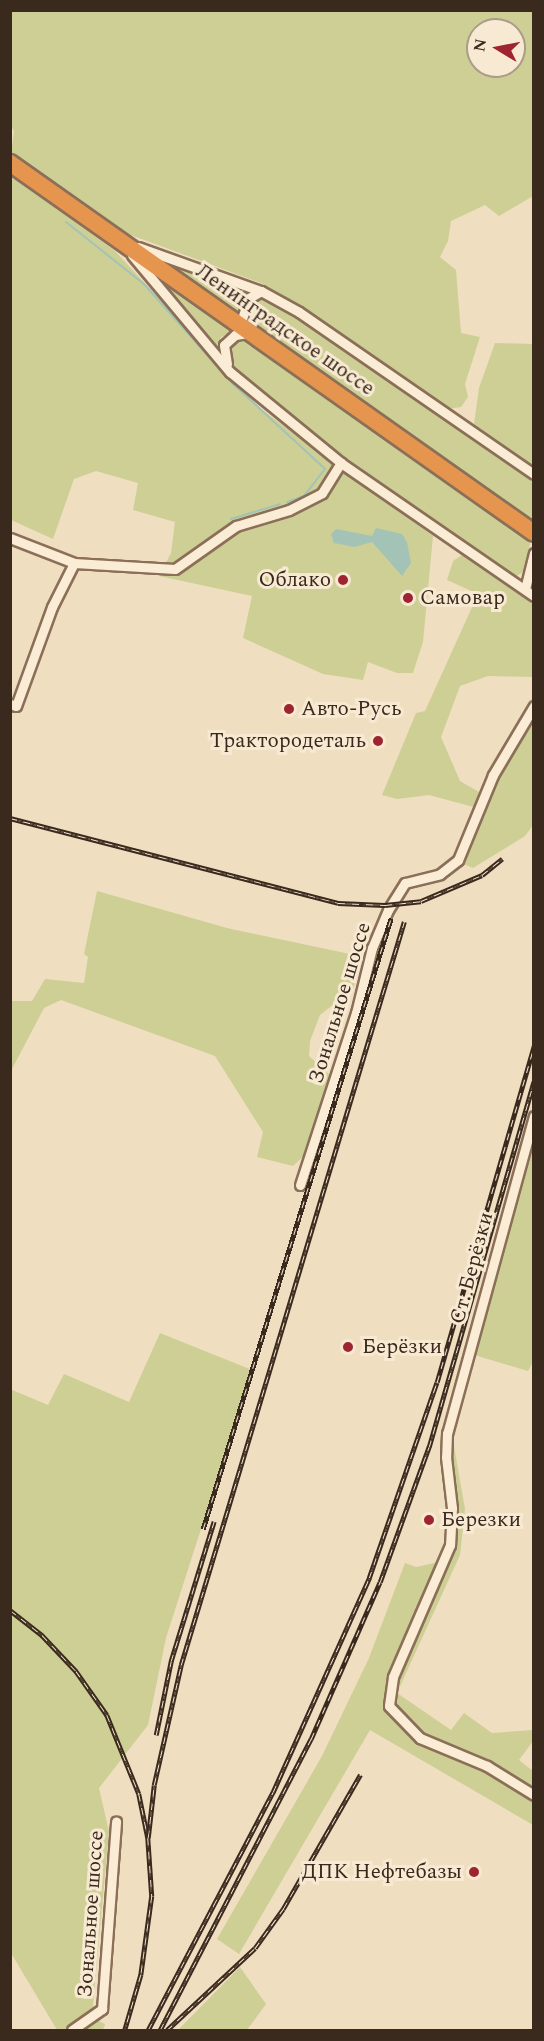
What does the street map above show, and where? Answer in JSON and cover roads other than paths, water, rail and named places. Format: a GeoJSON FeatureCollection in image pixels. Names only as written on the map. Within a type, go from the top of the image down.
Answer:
{"type":"FeatureCollection","features":[{"type":"Feature","properties":{"kind":"highway","name":"Ленинградское шоссе"},"geometry":{"type":"LineString","coordinates":[[10,163],[534,533]]}},
{"type":"Feature","properties":{"kind":"street"},"geometry":{"type":"LineString","coordinates":[[119,240],[261,291],[299,312],[534,474]]}},
{"type":"Feature","properties":{"kind":"street"},"geometry":{"type":"LineString","coordinates":[[119,240],[230,372],[341,463],[534,596]]}},
{"type":"Feature","properties":{"kind":"street"},"geometry":{"type":"LineString","coordinates":[[230,372],[222,353],[224,345],[235,334],[245,329],[249,298],[261,291]]}},
{"type":"Feature","properties":{"kind":"street"},"geometry":{"type":"LineString","coordinates":[[10,538],[74,563],[175,569],[236,526],[289,510],[322,493],[341,463]]}},
{"type":"Feature","properties":{"kind":"street"},"geometry":{"type":"LineString","coordinates":[[525,589],[534,553]]}},
{"type":"Feature","properties":{"kind":"street"},"geometry":{"type":"LineString","coordinates":[[10,705],[16,706],[52,608],[74,563]]}},
{"type":"Feature","properties":{"kind":"street","name":"Зональное шоссе"},"geometry":{"type":"LineString","coordinates":[[300,1185],[353,1024],[372,948],[388,910],[405,883],[440,874],[458,860],[493,775],[534,706]]}},
{"type":"Feature","properties":{"kind":"street","name":"Ст. Берёзки"},"geometry":{"type":"LineString","coordinates":[[534,1116],[447,1433],[452,1508],[450,1545],[393,1677],[388,1706],[420,1738],[487,1766],[534,1795]]}},
{"type":"Feature","properties":{"kind":"street","name":"Зональное шоссе"},"geometry":{"type":"LineString","coordinates":[[72,2031],[102,2009],[116,1822]]}},
{"type":"Feature","properties":{"kind":"waterway"},"geometry":{"type":"LineString","coordinates":[[66,222],[144,284],[233,384],[325,469],[304,496],[287,502]]}},
{"type":"Feature","properties":{"kind":"waterway"},"geometry":{"type":"LineString","coordinates":[[231,519],[280,504]]}},
{"type":"Feature","properties":{"kind":"railway"},"geometry":{"type":"LineString","coordinates":[[10,818],[338,903],[385,905],[421,901],[482,875],[502,859]]}},
{"type":"Feature","properties":{"kind":"railway"},"geometry":{"type":"LineString","coordinates":[[203,1529],[391,918]]}},
{"type":"Feature","properties":{"kind":"railway"},"geometry":{"type":"LineString","coordinates":[[148,1838],[154,1785],[181,1665],[404,922]]}},
{"type":"Feature","properties":{"kind":"railway"},"geometry":{"type":"LineString","coordinates":[[148,2030],[273,1792],[369,1578],[437,1382],[534,1045]]}},
{"type":"Feature","properties":{"kind":"railway"},"geometry":{"type":"LineString","coordinates":[[160,2030],[311,1739],[380,1582],[429,1447],[534,1082]]}},
{"type":"Feature","properties":{"kind":"railway"},"geometry":{"type":"LineString","coordinates":[[156,1735],[171,1661],[214,1521]]}},
{"type":"Feature","properties":{"kind":"railway"},"geometry":{"type":"LineString","coordinates":[[10,1610],[42,1635],[76,1671],[107,1715],[139,1794],[148,1838],[152,1896],[141,1975],[125,2030]]}},
{"type":"Feature","properties":{"kind":"railway"},"geometry":{"type":"LineString","coordinates":[[167,2030],[255,1948],[283,1909],[360,1775]]}},
{"type":"Feature","properties":{"kind":"place","name":"Облако"},"geometry":{"type":"Point","coordinates":[343,580]}},
{"type":"Feature","properties":{"kind":"place","name":"Самовар"},"geometry":{"type":"Point","coordinates":[408,598]}},
{"type":"Feature","properties":{"kind":"place","name":"Авто-Русь"},"geometry":{"type":"Point","coordinates":[289,709]}},
{"type":"Feature","properties":{"kind":"place","name":"Трактородеталь"},"geometry":{"type":"Point","coordinates":[378,741]}},
{"type":"Feature","properties":{"kind":"place","name":"Берёзки"},"geometry":{"type":"Point","coordinates":[348,1347]}},
{"type":"Feature","properties":{"kind":"place","name":"Березки"},"geometry":{"type":"Point","coordinates":[429,1520]}},
{"type":"Feature","properties":{"kind":"place","name":"ДПК Нефтебазы"},"geometry":{"type":"Point","coordinates":[474,1872]}}]}
